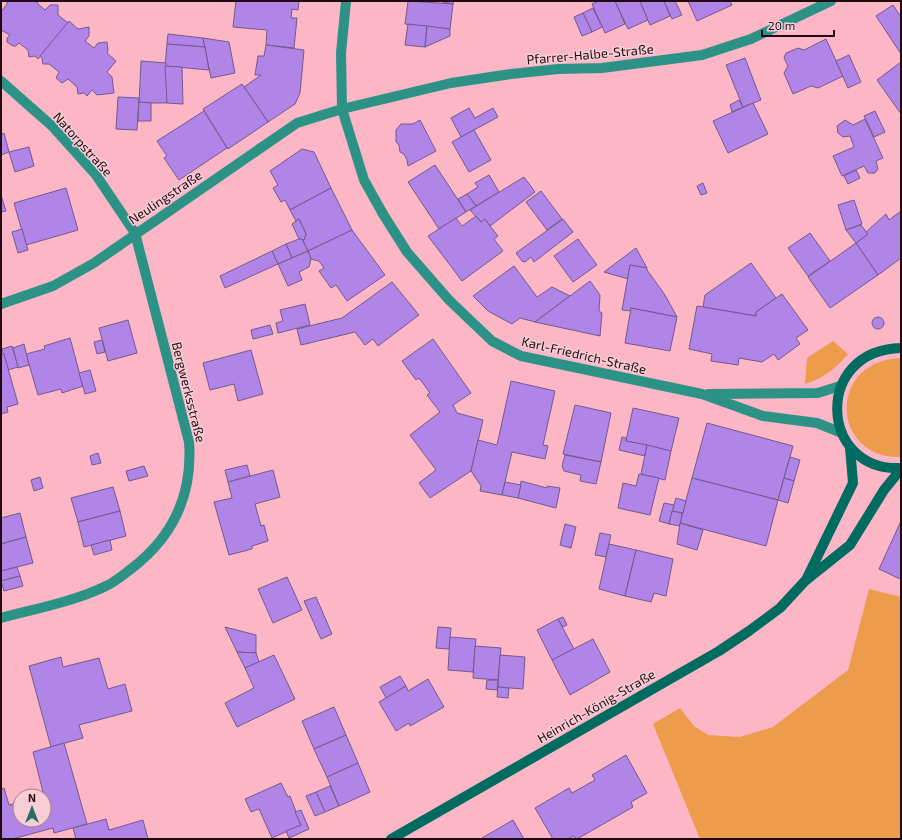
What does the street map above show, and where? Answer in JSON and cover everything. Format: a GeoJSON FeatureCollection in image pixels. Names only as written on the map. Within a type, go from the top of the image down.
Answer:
{"type":"FeatureCollection","features":[{"type":"Feature","properties":{"kind":"main road"},"geometry":{"type":"LineString","coordinates":[[901,348],[888,348],[872,353],[848,373],[840,386],[837,410],[842,433],[850,447],[862,458],[876,465],[891,469],[901,468]]}},
{"type":"Feature","properties":{"kind":"main road","name":"Heinrich-König-Straße"},"geometry":{"type":"LineString","coordinates":[[805,581],[853,483],[850,447]]}},
{"type":"Feature","properties":{"kind":"main road","name":"Heinrich-König-Straße"},"geometry":{"type":"LineString","coordinates":[[391,839],[719,651],[749,631],[780,608],[805,581],[850,544],[884,490],[901,468]]}},
{"type":"Feature","properties":{"kind":"street","name":"Karl-Friedrich-Straße"},"geometry":{"type":"LineString","coordinates":[[346,1],[341,53],[342,109],[364,180],[407,252],[449,300],[492,341],[521,356],[702,394],[763,416],[817,423],[842,433]]}},
{"type":"Feature","properties":{"kind":"street","name":"Pfarrer-Halbe-Straße"},"geometry":{"type":"LineString","coordinates":[[342,109],[451,83],[511,74],[558,69],[602,68],[702,55],[751,39],[832,1]]}},
{"type":"Feature","properties":{"kind":"street","name":"Natorpstraße"},"geometry":{"type":"LineString","coordinates":[[1,81],[52,126],[96,175],[135,233]]}},
{"type":"Feature","properties":{"kind":"street","name":"Neulingstraße"},"geometry":{"type":"LineString","coordinates":[[1,304],[53,286],[94,263],[135,233],[297,123],[342,109]]}},
{"type":"Feature","properties":{"kind":"street","name":"Bergwerksstraße"},"geometry":{"type":"LineString","coordinates":[[1,618],[89,593],[109,585],[149,554],[171,528],[182,506],[190,462],[189,442],[135,233]]}},
{"type":"Feature","properties":{"kind":"street","name":"Karl-Friedrich-Straße"},"geometry":{"type":"LineString","coordinates":[[702,394],[818,392],[840,386]]}},
{"type":"Feature","properties":{"kind":"shaded area"},"geometry":{"type":"Polygon","coordinates":[[[833,341],[848,354],[829,372],[818,379],[805,384],[807,358],[833,341]]]}},
{"type":"Feature","properties":{"kind":"shaded area"},"geometry":{"type":"Polygon","coordinates":[[[901,358],[901,457],[878,453],[861,443],[850,427],[847,409],[850,391],[860,375],[877,363],[901,358]]]}},
{"type":"Feature","properties":{"kind":"shaded area"},"geometry":{"type":"Polygon","coordinates":[[[869,589],[901,597],[901,839],[700,839],[653,724],[680,708],[694,726],[708,735],[740,737],[773,727],[848,670],[869,589]]]}},
{"type":"Feature","properties":{"kind":"building"},"geometry":{"type":"Polygon","coordinates":[[[7,1],[38,1],[37,3],[45,10],[50,5],[58,5],[58,15],[68,23],[38,59],[35,56],[29,57],[28,50],[19,43],[16,46],[13,46],[7,42],[7,38],[10,35],[1,30],[1,12],[7,4],[7,1]]]}},
{"type":"Feature","properties":{"kind":"building"},"geometry":{"type":"Polygon","coordinates":[[[236,1],[299,1],[298,10],[292,9],[291,18],[297,18],[294,48],[266,45],[267,30],[233,27],[236,1]]]}},
{"type":"Feature","properties":{"kind":"building"},"geometry":{"type":"Polygon","coordinates":[[[408,1],[453,4],[450,29],[405,24],[408,1]]]}},
{"type":"Feature","properties":{"kind":"building"},"geometry":{"type":"Polygon","coordinates":[[[438,1],[454,1],[453,4],[438,1]]]}},
{"type":"Feature","properties":{"kind":"building"},"geometry":{"type":"Polygon","coordinates":[[[598,1],[615,1],[625,24],[605,33],[592,4],[598,1]]]}},
{"type":"Feature","properties":{"kind":"building"},"geometry":{"type":"Polygon","coordinates":[[[615,1],[640,1],[648,20],[628,29],[615,1]]]}},
{"type":"Feature","properties":{"kind":"building"},"geometry":{"type":"Polygon","coordinates":[[[640,1],[664,1],[670,16],[650,25],[640,1]]]}},
{"type":"Feature","properties":{"kind":"building"},"geometry":{"type":"Polygon","coordinates":[[[664,1],[675,1],[682,15],[672,19],[664,1]]]}},
{"type":"Feature","properties":{"kind":"building"},"geometry":{"type":"Polygon","coordinates":[[[688,1],[730,1],[732,5],[697,21],[688,1]]]}},
{"type":"Feature","properties":{"kind":"building"},"geometry":{"type":"Polygon","coordinates":[[[893,5],[901,17],[901,54],[876,16],[893,5]]]}},
{"type":"Feature","properties":{"kind":"building"},"geometry":{"type":"Polygon","coordinates":[[[593,8],[602,27],[592,32],[583,13],[593,8]]]}},
{"type":"Feature","properties":{"kind":"building"},"geometry":{"type":"Polygon","coordinates":[[[583,13],[592,32],[582,36],[574,17],[583,13]]]}},
{"type":"Feature","properties":{"kind":"building"},"geometry":{"type":"Polygon","coordinates":[[[69,21],[78,29],[89,27],[89,36],[85,41],[94,48],[98,43],[107,42],[107,53],[116,61],[107,72],[112,77],[114,93],[97,95],[92,90],[87,96],[84,93],[78,94],[77,87],[68,79],[62,83],[56,78],[59,72],[49,64],[43,64],[40,56],[69,21]]]}},
{"type":"Feature","properties":{"kind":"building"},"geometry":{"type":"Polygon","coordinates":[[[408,24],[427,26],[425,47],[405,45],[408,24]]]}},
{"type":"Feature","properties":{"kind":"building"},"geometry":{"type":"Polygon","coordinates":[[[427,26],[450,29],[450,36],[425,47],[427,26]]]}},
{"type":"Feature","properties":{"kind":"building"},"geometry":{"type":"Polygon","coordinates":[[[168,34],[203,38],[205,47],[167,44],[168,34]]]}},
{"type":"Feature","properties":{"kind":"building"},"geometry":{"type":"Polygon","coordinates":[[[203,38],[229,42],[235,73],[211,78],[203,38]]]}},
{"type":"Feature","properties":{"kind":"building"},"geometry":{"type":"Polygon","coordinates":[[[826,39],[843,76],[818,88],[811,86],[793,94],[784,73],[788,66],[784,58],[786,53],[798,48],[804,50],[826,39]]]}},
{"type":"Feature","properties":{"kind":"building"},"geometry":{"type":"Polygon","coordinates":[[[167,44],[205,47],[209,70],[165,66],[167,44]]]}},
{"type":"Feature","properties":{"kind":"building"},"geometry":{"type":"Polygon","coordinates":[[[266,45],[304,50],[300,93],[295,104],[268,122],[244,87],[261,75],[255,75],[258,56],[264,56],[266,45]]]}},
{"type":"Feature","properties":{"kind":"building"},"geometry":{"type":"Polygon","coordinates":[[[849,55],[861,82],[848,88],[836,61],[849,55]]]}},
{"type":"Feature","properties":{"kind":"building"},"geometry":{"type":"Polygon","coordinates":[[[745,58],[761,100],[743,107],[726,65],[745,58]]]}},
{"type":"Feature","properties":{"kind":"building"},"geometry":{"type":"Polygon","coordinates":[[[141,61],[166,63],[167,103],[139,103],[141,61]]]}},
{"type":"Feature","properties":{"kind":"building"},"geometry":{"type":"Polygon","coordinates":[[[901,62],[901,114],[877,80],[901,62]]]}},
{"type":"Feature","properties":{"kind":"building"},"geometry":{"type":"Polygon","coordinates":[[[165,66],[182,67],[183,104],[167,103],[165,66]]]}},
{"type":"Feature","properties":{"kind":"building"},"geometry":{"type":"Polygon","coordinates":[[[242,84],[268,122],[228,149],[203,109],[242,84]]]}},
{"type":"Feature","properties":{"kind":"building"},"geometry":{"type":"Polygon","coordinates":[[[118,97],[139,98],[137,130],[116,129],[118,97]]]}},
{"type":"Feature","properties":{"kind":"building"},"geometry":{"type":"Polygon","coordinates":[[[739,100],[743,107],[732,112],[730,105],[739,100]]]}},
{"type":"Feature","properties":{"kind":"building"},"geometry":{"type":"Polygon","coordinates":[[[139,102],[151,103],[151,121],[138,121],[139,102]]]}},
{"type":"Feature","properties":{"kind":"building"},"geometry":{"type":"Polygon","coordinates":[[[753,103],[768,134],[728,153],[713,121],[753,103]]]}},
{"type":"Feature","properties":{"kind":"building"},"geometry":{"type":"Polygon","coordinates":[[[469,108],[475,118],[493,108],[498,117],[461,137],[451,118],[469,108]]]}},
{"type":"Feature","properties":{"kind":"building"},"geometry":{"type":"Polygon","coordinates":[[[204,111],[227,148],[179,180],[164,158],[167,156],[157,141],[204,111]]]}},
{"type":"Feature","properties":{"kind":"building"},"geometry":{"type":"Polygon","coordinates":[[[875,111],[885,132],[874,137],[864,116],[875,111]]]}},
{"type":"Feature","properties":{"kind":"building"},"geometry":{"type":"Polygon","coordinates":[[[865,119],[883,158],[876,161],[878,169],[875,173],[868,173],[864,166],[842,176],[833,156],[854,147],[850,136],[843,137],[838,133],[837,126],[845,120],[853,125],[865,119]]]}},
{"type":"Feature","properties":{"kind":"building"},"geometry":{"type":"Polygon","coordinates":[[[420,120],[436,151],[408,166],[404,154],[400,152],[399,145],[396,142],[396,130],[401,124],[413,124],[420,120]]]}},
{"type":"Feature","properties":{"kind":"building"},"geometry":{"type":"Polygon","coordinates":[[[474,130],[491,160],[469,172],[452,142],[474,130]]]}},
{"type":"Feature","properties":{"kind":"building"},"geometry":{"type":"Polygon","coordinates":[[[4,133],[9,152],[1,155],[1,134],[4,133]]]}},
{"type":"Feature","properties":{"kind":"building"},"geometry":{"type":"Polygon","coordinates":[[[29,147],[34,166],[15,172],[9,152],[29,147]]]}},
{"type":"Feature","properties":{"kind":"building"},"geometry":{"type":"Polygon","coordinates":[[[302,149],[314,152],[331,188],[290,210],[285,200],[281,202],[273,188],[278,185],[270,171],[302,149]]]}},
{"type":"Feature","properties":{"kind":"building"},"geometry":{"type":"Polygon","coordinates":[[[435,165],[466,212],[439,229],[408,182],[435,165]]]}},
{"type":"Feature","properties":{"kind":"building"},"geometry":{"type":"Polygon","coordinates":[[[856,170],[860,178],[848,184],[844,176],[856,170]]]}},
{"type":"Feature","properties":{"kind":"building"},"geometry":{"type":"Polygon","coordinates":[[[489,175],[499,192],[476,206],[467,194],[478,187],[475,183],[489,175]]]}},
{"type":"Feature","properties":{"kind":"building"},"geometry":{"type":"Polygon","coordinates":[[[524,177],[535,192],[490,226],[485,219],[481,222],[470,210],[524,177]]]}},
{"type":"Feature","properties":{"kind":"building"},"geometry":{"type":"Polygon","coordinates":[[[703,183],[707,193],[701,195],[697,186],[703,183]]]}},
{"type":"Feature","properties":{"kind":"building"},"geometry":{"type":"Polygon","coordinates":[[[66,188],[78,230],[26,245],[14,203],[66,188]]]}},
{"type":"Feature","properties":{"kind":"building"},"geometry":{"type":"Polygon","coordinates":[[[331,188],[352,230],[308,251],[302,239],[304,240],[306,234],[299,219],[296,221],[290,210],[331,188]]]}},
{"type":"Feature","properties":{"kind":"building"},"geometry":{"type":"Polygon","coordinates":[[[541,191],[562,219],[547,230],[526,202],[541,191]]]}},
{"type":"Feature","properties":{"kind":"building"},"geometry":{"type":"Polygon","coordinates":[[[467,194],[476,206],[466,212],[458,199],[467,194]]]}},
{"type":"Feature","properties":{"kind":"building"},"geometry":{"type":"Polygon","coordinates":[[[1,195],[6,211],[1,212],[1,195]]]}},
{"type":"Feature","properties":{"kind":"building"},"geometry":{"type":"Polygon","coordinates":[[[854,200],[862,224],[846,230],[838,205],[854,200]]]}},
{"type":"Feature","properties":{"kind":"building"},"geometry":{"type":"Polygon","coordinates":[[[901,211],[901,258],[878,275],[856,243],[868,234],[866,232],[886,214],[889,220],[901,211]]]}},
{"type":"Feature","properties":{"kind":"building"},"geometry":{"type":"Polygon","coordinates":[[[476,216],[481,222],[485,219],[498,236],[494,239],[503,251],[462,281],[428,236],[456,218],[462,226],[476,216]]]}},
{"type":"Feature","properties":{"kind":"building"},"geometry":{"type":"Polygon","coordinates":[[[299,219],[306,234],[304,240],[299,239],[292,224],[299,219]]]}},
{"type":"Feature","properties":{"kind":"building"},"geometry":{"type":"Polygon","coordinates":[[[563,219],[573,232],[534,262],[531,257],[525,262],[522,261],[516,253],[563,219]]]}},
{"type":"Feature","properties":{"kind":"building"},"geometry":{"type":"Polygon","coordinates":[[[861,225],[868,234],[856,243],[846,230],[861,225]]]}},
{"type":"Feature","properties":{"kind":"building"},"geometry":{"type":"Polygon","coordinates":[[[22,229],[28,250],[18,253],[12,232],[22,229]]]}},
{"type":"Feature","properties":{"kind":"building"},"geometry":{"type":"Polygon","coordinates":[[[352,230],[385,275],[347,301],[336,285],[331,288],[319,271],[324,268],[319,261],[311,259],[308,251],[352,230]]]}},
{"type":"Feature","properties":{"kind":"building"},"geometry":{"type":"Polygon","coordinates":[[[810,233],[830,261],[808,276],[788,248],[810,233]]]}},
{"type":"Feature","properties":{"kind":"building"},"geometry":{"type":"Polygon","coordinates":[[[302,239],[308,251],[292,258],[286,244],[302,239]]]}},
{"type":"Feature","properties":{"kind":"building"},"geometry":{"type":"Polygon","coordinates":[[[578,239],[597,265],[573,282],[554,256],[578,239]]]}},
{"type":"Feature","properties":{"kind":"building"},"geometry":{"type":"Polygon","coordinates":[[[856,243],[878,275],[830,308],[808,277],[856,243]]]}},
{"type":"Feature","properties":{"kind":"building"},"geometry":{"type":"Polygon","coordinates":[[[286,244],[292,258],[278,264],[272,251],[286,244]]]}},
{"type":"Feature","properties":{"kind":"building"},"geometry":{"type":"Polygon","coordinates":[[[636,248],[647,268],[630,265],[628,279],[604,272],[636,248]]]}},
{"type":"Feature","properties":{"kind":"building"},"geometry":{"type":"Polygon","coordinates":[[[272,251],[278,264],[225,288],[220,276],[272,251]]]}},
{"type":"Feature","properties":{"kind":"building"},"geometry":{"type":"Polygon","coordinates":[[[308,251],[311,259],[309,267],[299,272],[302,280],[288,286],[278,264],[308,251]]]}},
{"type":"Feature","properties":{"kind":"building"},"geometry":{"type":"Polygon","coordinates":[[[751,263],[776,298],[756,312],[756,316],[703,307],[705,295],[751,263]]]}},
{"type":"Feature","properties":{"kind":"building"},"geometry":{"type":"Polygon","coordinates":[[[630,265],[647,268],[665,295],[677,317],[631,308],[631,311],[622,310],[630,265]]]}},
{"type":"Feature","properties":{"kind":"building"},"geometry":{"type":"Polygon","coordinates":[[[514,266],[537,297],[552,287],[570,296],[535,322],[520,318],[512,324],[488,311],[473,296],[514,266]]]}},
{"type":"Feature","properties":{"kind":"building"},"geometry":{"type":"Polygon","coordinates":[[[590,281],[600,295],[599,311],[602,313],[600,336],[535,322],[590,281]]]}},
{"type":"Feature","properties":{"kind":"building"},"geometry":{"type":"Polygon","coordinates":[[[392,282],[419,315],[378,346],[373,339],[365,345],[355,332],[301,345],[297,329],[342,318],[392,282]]]}},
{"type":"Feature","properties":{"kind":"building"},"geometry":{"type":"Polygon","coordinates":[[[782,294],[808,330],[796,338],[800,344],[778,360],[774,354],[762,362],[739,358],[738,365],[711,361],[712,354],[689,349],[697,306],[756,316],[756,312],[782,294]]]}},
{"type":"Feature","properties":{"kind":"building"},"geometry":{"type":"Polygon","coordinates":[[[305,304],[310,325],[278,333],[276,323],[283,321],[280,310],[305,304]]]}},
{"type":"Feature","properties":{"kind":"building"},"geometry":{"type":"Polygon","coordinates":[[[631,308],[677,317],[670,351],[625,343],[631,308]]]}},
{"type":"Feature","properties":{"kind":"building"},"geometry":{"type":"Polygon","coordinates":[[[876,317],[880,317],[884,323],[880,329],[876,329],[872,325],[872,321],[876,317]]]}},
{"type":"Feature","properties":{"kind":"building"},"geometry":{"type":"Polygon","coordinates":[[[128,320],[137,353],[108,361],[99,328],[128,320]]]}},
{"type":"Feature","properties":{"kind":"building"},"geometry":{"type":"Polygon","coordinates":[[[270,325],[273,334],[253,339],[251,330],[270,325]]]}},
{"type":"Feature","properties":{"kind":"building"},"geometry":{"type":"Polygon","coordinates":[[[70,338],[83,386],[62,393],[61,389],[38,395],[26,354],[45,349],[44,346],[70,338]]]}},
{"type":"Feature","properties":{"kind":"building"},"geometry":{"type":"Polygon","coordinates":[[[433,339],[471,393],[453,405],[457,413],[483,420],[471,471],[430,498],[419,483],[436,470],[410,435],[440,412],[427,395],[430,393],[419,378],[416,380],[402,361],[433,339]]]}},
{"type":"Feature","properties":{"kind":"building"},"geometry":{"type":"Polygon","coordinates":[[[102,340],[105,352],[97,354],[94,342],[102,340]]]}},
{"type":"Feature","properties":{"kind":"building"},"geometry":{"type":"Polygon","coordinates":[[[24,344],[29,365],[18,368],[13,348],[24,344]]]}},
{"type":"Feature","properties":{"kind":"building"},"geometry":{"type":"Polygon","coordinates":[[[12,346],[18,367],[8,370],[2,349],[12,346]]]}},
{"type":"Feature","properties":{"kind":"building"},"geometry":{"type":"Polygon","coordinates":[[[251,350],[263,394],[238,401],[234,384],[210,390],[203,363],[251,350]]]}},
{"type":"Feature","properties":{"kind":"building"},"geometry":{"type":"Polygon","coordinates":[[[1,354],[4,354],[18,404],[7,407],[8,412],[1,414],[1,354]]]}},
{"type":"Feature","properties":{"kind":"building"},"geometry":{"type":"Polygon","coordinates":[[[90,370],[96,391],[85,394],[79,373],[90,370]]]}},
{"type":"Feature","properties":{"kind":"building"},"geometry":{"type":"Polygon","coordinates":[[[511,381],[555,391],[543,445],[548,446],[545,459],[512,452],[502,495],[480,491],[481,486],[471,471],[478,440],[497,445],[511,381]]]}},
{"type":"Feature","properties":{"kind":"building"},"geometry":{"type":"Polygon","coordinates":[[[575,405],[611,413],[601,462],[563,454],[575,405]]]}},
{"type":"Feature","properties":{"kind":"building"},"geometry":{"type":"Polygon","coordinates":[[[633,408],[679,418],[671,451],[626,441],[633,408]]]}},
{"type":"Feature","properties":{"kind":"building"},"geometry":{"type":"Polygon","coordinates":[[[707,423],[793,446],[778,500],[692,478],[707,423]]]}},
{"type":"Feature","properties":{"kind":"building"},"geometry":{"type":"Polygon","coordinates":[[[622,437],[626,438],[626,441],[647,445],[645,456],[619,450],[622,437]]]}},
{"type":"Feature","properties":{"kind":"building"},"geometry":{"type":"Polygon","coordinates":[[[647,445],[671,451],[665,480],[641,474],[647,445]]]}},
{"type":"Feature","properties":{"kind":"building"},"geometry":{"type":"Polygon","coordinates":[[[98,453],[101,463],[92,465],[90,456],[98,453]]]}},
{"type":"Feature","properties":{"kind":"building"},"geometry":{"type":"Polygon","coordinates":[[[565,455],[601,462],[596,484],[580,481],[581,475],[564,471],[562,466],[565,455]]]}},
{"type":"Feature","properties":{"kind":"building"},"geometry":{"type":"Polygon","coordinates":[[[790,457],[800,460],[794,481],[784,478],[790,457]]]}},
{"type":"Feature","properties":{"kind":"building"},"geometry":{"type":"Polygon","coordinates":[[[247,465],[250,476],[228,482],[225,470],[247,465]]]}},
{"type":"Feature","properties":{"kind":"building"},"geometry":{"type":"Polygon","coordinates":[[[144,466],[148,476],[129,481],[126,471],[144,466]]]}},
{"type":"Feature","properties":{"kind":"building"},"geometry":{"type":"Polygon","coordinates":[[[273,470],[280,497],[255,504],[261,526],[264,525],[268,541],[252,546],[252,549],[229,555],[214,502],[232,498],[228,482],[273,470]]]}},
{"type":"Feature","properties":{"kind":"building"},"geometry":{"type":"Polygon","coordinates":[[[639,474],[659,478],[650,515],[618,508],[623,483],[636,486],[639,474]]]}},
{"type":"Feature","properties":{"kind":"building"},"geometry":{"type":"Polygon","coordinates":[[[40,477],[43,488],[34,491],[31,480],[40,477]]]}},
{"type":"Feature","properties":{"kind":"building"},"geometry":{"type":"Polygon","coordinates":[[[692,478],[778,500],[766,546],[680,523],[692,478]]]}},
{"type":"Feature","properties":{"kind":"building"},"geometry":{"type":"Polygon","coordinates":[[[784,478],[794,481],[788,503],[778,500],[784,478]]]}},
{"type":"Feature","properties":{"kind":"building"},"geometry":{"type":"Polygon","coordinates":[[[521,481],[547,488],[547,486],[560,488],[556,508],[518,498],[521,481]]]}},
{"type":"Feature","properties":{"kind":"building"},"geometry":{"type":"Polygon","coordinates":[[[505,482],[521,485],[518,498],[502,495],[505,482]]]}},
{"type":"Feature","properties":{"kind":"building"},"geometry":{"type":"Polygon","coordinates":[[[113,487],[120,511],[78,522],[71,498],[113,487]]]}},
{"type":"Feature","properties":{"kind":"building"},"geometry":{"type":"Polygon","coordinates":[[[676,498],[686,501],[683,513],[672,511],[676,498]]]}},
{"type":"Feature","properties":{"kind":"building"},"geometry":{"type":"Polygon","coordinates":[[[664,503],[674,505],[669,524],[659,521],[664,503]]]}},
{"type":"Feature","properties":{"kind":"building"},"geometry":{"type":"Polygon","coordinates":[[[120,511],[126,536],[84,547],[78,522],[120,511]]]}},
{"type":"Feature","properties":{"kind":"building"},"geometry":{"type":"Polygon","coordinates":[[[672,511],[682,513],[680,526],[669,524],[672,511]]]}},
{"type":"Feature","properties":{"kind":"building"},"geometry":{"type":"Polygon","coordinates":[[[20,513],[26,537],[1,544],[1,518],[20,513]]]}},
{"type":"Feature","properties":{"kind":"building"},"geometry":{"type":"Polygon","coordinates":[[[901,521],[901,576],[900,579],[879,569],[901,521]]]}},
{"type":"Feature","properties":{"kind":"building"},"geometry":{"type":"Polygon","coordinates":[[[680,523],[703,530],[697,550],[677,544],[680,523]]]}},
{"type":"Feature","properties":{"kind":"building"},"geometry":{"type":"Polygon","coordinates":[[[565,524],[576,527],[571,548],[560,545],[565,524]]]}},
{"type":"Feature","properties":{"kind":"building"},"geometry":{"type":"Polygon","coordinates":[[[600,533],[611,535],[606,557],[595,555],[600,533]]]}},
{"type":"Feature","properties":{"kind":"building"},"geometry":{"type":"Polygon","coordinates":[[[26,537],[33,563],[1,571],[1,544],[26,537]]]}},
{"type":"Feature","properties":{"kind":"building"},"geometry":{"type":"Polygon","coordinates":[[[110,540],[112,550],[94,555],[91,545],[110,540]]]}},
{"type":"Feature","properties":{"kind":"building"},"geometry":{"type":"Polygon","coordinates":[[[609,544],[636,550],[625,596],[599,589],[609,544]]]}},
{"type":"Feature","properties":{"kind":"building"},"geometry":{"type":"Polygon","coordinates":[[[636,550],[673,559],[666,596],[654,593],[651,602],[625,596],[636,550]]]}},
{"type":"Feature","properties":{"kind":"building"},"geometry":{"type":"Polygon","coordinates":[[[17,567],[20,576],[1,581],[1,571],[17,567]]]}},
{"type":"Feature","properties":{"kind":"building"},"geometry":{"type":"Polygon","coordinates":[[[20,576],[23,586],[4,591],[1,581],[20,576]]]}},
{"type":"Feature","properties":{"kind":"building"},"geometry":{"type":"Polygon","coordinates":[[[287,577],[302,610],[273,623],[258,589],[287,577]]]}},
{"type":"Feature","properties":{"kind":"building"},"geometry":{"type":"Polygon","coordinates":[[[316,597],[332,634],[321,639],[304,601],[316,597]]]}},
{"type":"Feature","properties":{"kind":"building"},"geometry":{"type":"Polygon","coordinates":[[[563,617],[567,625],[562,627],[558,619],[563,617]]]}},
{"type":"Feature","properties":{"kind":"building"},"geometry":{"type":"Polygon","coordinates":[[[558,619],[574,649],[552,660],[537,630],[558,619]]]}},
{"type":"Feature","properties":{"kind":"building"},"geometry":{"type":"Polygon","coordinates":[[[225,627],[256,635],[256,653],[237,652],[225,627]]]}},
{"type":"Feature","properties":{"kind":"building"},"geometry":{"type":"Polygon","coordinates":[[[438,627],[451,628],[449,649],[436,648],[438,627]]]}},
{"type":"Feature","properties":{"kind":"building"},"geometry":{"type":"Polygon","coordinates":[[[450,637],[476,639],[473,672],[448,670],[450,637]]]}},
{"type":"Feature","properties":{"kind":"building"},"geometry":{"type":"Polygon","coordinates":[[[593,639],[610,672],[570,695],[552,660],[593,639]]]}},
{"type":"Feature","properties":{"kind":"building"},"geometry":{"type":"Polygon","coordinates":[[[475,646],[501,648],[498,680],[473,678],[475,646]]]}},
{"type":"Feature","properties":{"kind":"building"},"geometry":{"type":"Polygon","coordinates":[[[237,652],[256,653],[259,662],[245,668],[237,652]]]}},
{"type":"Feature","properties":{"kind":"building"},"geometry":{"type":"Polygon","coordinates":[[[274,655],[295,699],[237,727],[225,703],[254,688],[245,668],[274,655]]]}},
{"type":"Feature","properties":{"kind":"building"},"geometry":{"type":"Polygon","coordinates":[[[500,655],[525,657],[523,689],[498,687],[500,655]]]}},
{"type":"Feature","properties":{"kind":"building"},"geometry":{"type":"Polygon","coordinates":[[[61,657],[63,667],[99,658],[108,689],[125,684],[132,711],[79,725],[83,738],[51,747],[29,666],[61,657]]]}},
{"type":"Feature","properties":{"kind":"building"},"geometry":{"type":"Polygon","coordinates":[[[400,676],[406,686],[386,698],[380,687],[400,676]]]}},
{"type":"Feature","properties":{"kind":"building"},"geometry":{"type":"Polygon","coordinates":[[[428,679],[444,707],[410,726],[409,723],[396,731],[379,702],[406,686],[408,691],[428,679]]]}},
{"type":"Feature","properties":{"kind":"building"},"geometry":{"type":"Polygon","coordinates":[[[487,680],[498,680],[497,690],[486,689],[487,680]]]}},
{"type":"Feature","properties":{"kind":"building"},"geometry":{"type":"Polygon","coordinates":[[[498,687],[509,688],[508,698],[497,697],[498,687]]]}},
{"type":"Feature","properties":{"kind":"building"},"geometry":{"type":"Polygon","coordinates":[[[334,707],[346,735],[314,749],[302,721],[334,707]]]}},
{"type":"Feature","properties":{"kind":"building"},"geometry":{"type":"Polygon","coordinates":[[[346,735],[358,763],[327,777],[314,749],[346,735]]]}},
{"type":"Feature","properties":{"kind":"building"},"geometry":{"type":"Polygon","coordinates":[[[64,743],[87,824],[54,833],[53,828],[12,839],[1,839],[1,789],[4,788],[9,805],[12,804],[12,828],[52,828],[52,788],[42,788],[33,752],[64,743]]]}},
{"type":"Feature","properties":{"kind":"building"},"geometry":{"type":"Polygon","coordinates":[[[626,755],[647,793],[631,802],[633,807],[577,839],[573,836],[568,839],[553,839],[535,808],[569,788],[572,793],[595,780],[592,775],[626,755]]]}},
{"type":"Feature","properties":{"kind":"building"},"geometry":{"type":"Polygon","coordinates":[[[358,763],[370,792],[339,806],[327,777],[358,763]]]}},
{"type":"Feature","properties":{"kind":"building"},"geometry":{"type":"Polygon","coordinates":[[[281,783],[288,797],[290,796],[301,825],[272,838],[259,809],[251,812],[245,799],[281,783]]]}},
{"type":"Feature","properties":{"kind":"building"},"geometry":{"type":"Polygon","coordinates":[[[330,786],[339,806],[325,812],[316,792],[330,786]]]}},
{"type":"Feature","properties":{"kind":"building"},"geometry":{"type":"Polygon","coordinates":[[[316,792],[325,812],[315,816],[306,796],[316,792]]]}},
{"type":"Feature","properties":{"kind":"building"},"geometry":{"type":"Polygon","coordinates":[[[301,810],[309,829],[289,838],[286,831],[301,825],[295,812],[301,810]]]}},
{"type":"Feature","properties":{"kind":"building"},"geometry":{"type":"Polygon","coordinates":[[[106,819],[109,830],[143,820],[148,839],[76,839],[73,828],[106,819]]]}},
{"type":"Feature","properties":{"kind":"building"},"geometry":{"type":"Polygon","coordinates":[[[513,820],[524,839],[482,839],[482,838],[513,820]]]}}]}
